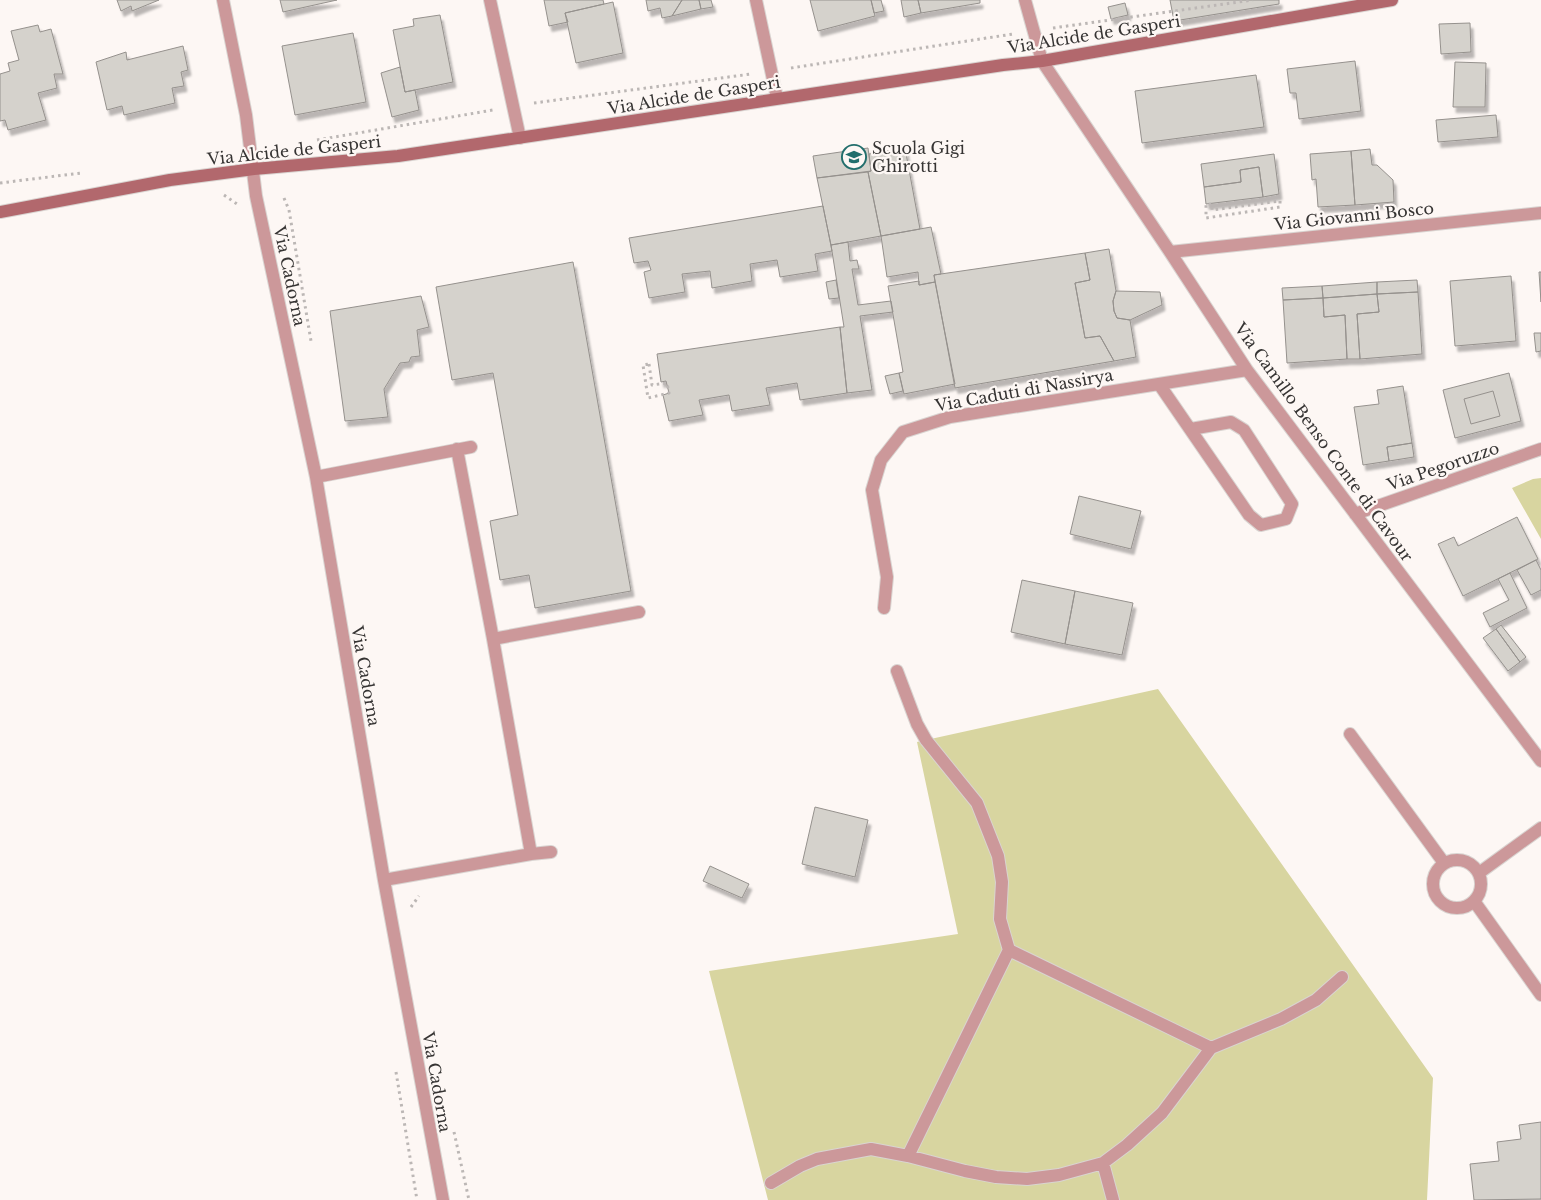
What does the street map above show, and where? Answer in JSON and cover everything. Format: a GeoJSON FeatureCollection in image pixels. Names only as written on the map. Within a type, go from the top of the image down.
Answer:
{"type":"FeatureCollection","features":[{"type":"Feature","properties":{"kind":"street","name":"Via Cadorna"},"geometry":{"type":"LineString","coordinates":[[223,0],[246,115],[256,196],[316,477],[384,880],[443,1200]]}},
{"type":"Feature","properties":{"kind":"street"},"geometry":{"type":"LineString","coordinates":[[490,0],[520,138]]}},
{"type":"Feature","properties":{"kind":"street"},"geometry":{"type":"LineString","coordinates":[[756,0],[778,98]]}},
{"type":"Feature","properties":{"kind":"street","name":"Via Camillo Benso Conte di Cavour"},"geometry":{"type":"LineString","coordinates":[[1025,0],[1032,31],[1042,61],[1247,370],[1541,761]]}},
{"type":"Feature","properties":{"kind":"street","name":"Via Alcide de Gasperi"},"geometry":{"type":"LineString","coordinates":[[0,212],[170,180],[254,169],[398,156],[778,98],[1042,61],[1347,4],[1392,0]]}},
{"type":"Feature","properties":{"kind":"street","name":"Via Giovanni Bosco"},"geometry":{"type":"LineString","coordinates":[[1170,252],[1541,214]]}},
{"type":"Feature","properties":{"kind":"street","name":"Via Caduti di Nassirya"},"geometry":{"type":"LineString","coordinates":[[884,608],[887,577],[872,490],[882,460],[903,432],[950,417],[1247,370]]}},
{"type":"Feature","properties":{"kind":"street"},"geometry":{"type":"LineString","coordinates":[[1159,384],[1249,515],[1261,525],[1286,519],[1292,504],[1244,430],[1231,422],[1191,429]]}},
{"type":"Feature","properties":{"kind":"street"},"geometry":{"type":"LineString","coordinates":[[316,477],[471,446]]}},
{"type":"Feature","properties":{"kind":"street"},"geometry":{"type":"LineString","coordinates":[[457,449],[531,854]]}},
{"type":"Feature","properties":{"kind":"street","name":"Via Pegoruzzo"},"geometry":{"type":"LineString","coordinates":[[1355,514],[1541,449]]}},
{"type":"Feature","properties":{"kind":"street"},"geometry":{"type":"LineString","coordinates":[[493,639],[639,612]]}},
{"type":"Feature","properties":{"kind":"street"},"geometry":{"type":"LineString","coordinates":[[897,671],[917,724],[926,740],[977,803],[998,856],[1002,882],[1000,919],[1009,950],[908,1156]]}},
{"type":"Feature","properties":{"kind":"street"},"geometry":{"type":"LineString","coordinates":[[1350,734],[1444,863]]}},
{"type":"Feature","properties":{"kind":"street"},"geometry":{"type":"LineString","coordinates":[[1479,873],[1541,828]]}},
{"type":"Feature","properties":{"kind":"street"},"geometry":{"type":"LineString","coordinates":[[384,880],[551,852]]}},
{"type":"Feature","properties":{"kind":"street"},"geometry":{"type":"LineString","coordinates":[[1457,860],[1468,862],[1479,873],[1482,883],[1481,892],[1467,906],[1450,907],[1438,899],[1433,884],[1438,869],[1444,863],[1457,860]]}},
{"type":"Feature","properties":{"kind":"street"},"geometry":{"type":"LineString","coordinates":[[1474,901],[1541,995]]}},
{"type":"Feature","properties":{"kind":"street"},"geometry":{"type":"LineString","coordinates":[[1009,950],[1211,1048]]}},
{"type":"Feature","properties":{"kind":"street"},"geometry":{"type":"LineString","coordinates":[[771,1183],[817,1158],[871,1149],[908,1156],[966,1172],[996,1177],[1027,1179],[1059,1175],[1103,1163],[1127,1145],[1162,1113],[1211,1048],[1281,1019],[1316,1000],[1342,978]]}},
{"type":"Feature","properties":{"kind":"street"},"geometry":{"type":"LineString","coordinates":[[1103,1163],[1113,1200]]}},
{"type":"Feature","properties":{"kind":"path"},"geometry":{"type":"LineString","coordinates":[[309,142],[513,106],[772,71],[1032,31],[1253,0]]}},
{"type":"Feature","properties":{"kind":"path"},"geometry":{"type":"LineString","coordinates":[[1280,201],[1280,207],[1220,216],[1206,218],[1206,204],[1212,204],[1212,210],[1280,201]]}},
{"type":"Feature","properties":{"kind":"path"},"geometry":{"type":"LineString","coordinates":[[649,364],[652,385],[667,383],[669,393],[648,398],[643,365],[649,364]]}},
{"type":"Feature","properties":{"kind":"shaded area"},"geometry":{"type":"Polygon","coordinates":[[[1541,478],[1541,539],[1512,488],[1533,479],[1541,478]]]}},
{"type":"Feature","properties":{"kind":"shaded area"},"geometry":{"type":"Polygon","coordinates":[[[1158,689],[1433,1078],[1427,1200],[768,1200],[709,971],[958,934],[917,742],[1158,689]]]}},
{"type":"Feature","properties":{"kind":"building"},"geometry":{"type":"Polygon","coordinates":[[[117,0],[159,0],[132,11],[131,6],[121,11],[117,0]]]}},
{"type":"Feature","properties":{"kind":"building"},"geometry":{"type":"Polygon","coordinates":[[[280,0],[337,0],[283,12],[280,0]]]}},
{"type":"Feature","properties":{"kind":"building"},"geometry":{"type":"Polygon","coordinates":[[[544,0],[603,0],[604,4],[565,13],[568,22],[549,26],[544,0]]]}},
{"type":"Feature","properties":{"kind":"building"},"geometry":{"type":"Polygon","coordinates":[[[646,0],[682,0],[672,16],[662,18],[660,8],[648,11],[646,0]]]}},
{"type":"Feature","properties":{"kind":"building"},"geometry":{"type":"Polygon","coordinates":[[[682,0],[699,0],[701,9],[672,16],[682,0]]]}},
{"type":"Feature","properties":{"kind":"building"},"geometry":{"type":"Polygon","coordinates":[[[699,0],[711,0],[713,7],[701,9],[699,0]]]}},
{"type":"Feature","properties":{"kind":"building"},"geometry":{"type":"Polygon","coordinates":[[[810,0],[871,0],[875,16],[818,31],[810,0]]]}},
{"type":"Feature","properties":{"kind":"building"},"geometry":{"type":"Polygon","coordinates":[[[871,0],[881,0],[884,11],[874,13],[871,0]]]}},
{"type":"Feature","properties":{"kind":"building"},"geometry":{"type":"Polygon","coordinates":[[[901,0],[918,0],[921,13],[904,17],[901,0]]]}},
{"type":"Feature","properties":{"kind":"building"},"geometry":{"type":"Polygon","coordinates":[[[918,0],[980,0],[980,3],[921,13],[918,0]]]}},
{"type":"Feature","properties":{"kind":"building"},"geometry":{"type":"Polygon","coordinates":[[[1170,0],[1279,0],[1279,4],[1174,21],[1170,0]]]}},
{"type":"Feature","properties":{"kind":"building"},"geometry":{"type":"Polygon","coordinates":[[[613,2],[623,53],[576,63],[565,13],[613,2]]]}},
{"type":"Feature","properties":{"kind":"building"},"geometry":{"type":"Polygon","coordinates":[[[1125,3],[1128,15],[1111,19],[1108,7],[1125,3]]]}},
{"type":"Feature","properties":{"kind":"building"},"geometry":{"type":"Polygon","coordinates":[[[440,15],[453,82],[405,92],[393,30],[414,26],[413,19],[440,15]]]}},
{"type":"Feature","properties":{"kind":"building"},"geometry":{"type":"Polygon","coordinates":[[[1470,23],[1471,52],[1441,54],[1439,24],[1470,23]]]}},
{"type":"Feature","properties":{"kind":"building"},"geometry":{"type":"Polygon","coordinates":[[[38,25],[40,32],[51,29],[63,74],[54,74],[57,88],[38,93],[46,120],[8,130],[5,120],[0,121],[0,74],[10,71],[8,63],[19,60],[11,31],[38,25]]]}},
{"type":"Feature","properties":{"kind":"building"},"geometry":{"type":"Polygon","coordinates":[[[353,33],[366,102],[295,115],[282,46],[353,33]]]}},
{"type":"Feature","properties":{"kind":"building"},"geometry":{"type":"Polygon","coordinates":[[[183,46],[188,70],[181,72],[184,86],[172,88],[175,103],[124,115],[122,106],[107,110],[96,62],[126,52],[127,60],[183,46]]]}},
{"type":"Feature","properties":{"kind":"building"},"geometry":{"type":"Polygon","coordinates":[[[1355,61],[1361,111],[1299,119],[1296,93],[1290,93],[1287,69],[1355,61]]]}},
{"type":"Feature","properties":{"kind":"building"},"geometry":{"type":"Polygon","coordinates":[[[1455,62],[1486,63],[1485,107],[1453,107],[1455,62]]]}},
{"type":"Feature","properties":{"kind":"building"},"geometry":{"type":"Polygon","coordinates":[[[400,67],[405,92],[415,90],[419,110],[392,117],[381,73],[400,67]]]}},
{"type":"Feature","properties":{"kind":"building"},"geometry":{"type":"Polygon","coordinates":[[[1256,75],[1264,127],[1142,143],[1135,91],[1256,75]]]}},
{"type":"Feature","properties":{"kind":"building"},"geometry":{"type":"Polygon","coordinates":[[[1496,115],[1498,137],[1438,142],[1436,120],[1496,115]]]}},
{"type":"Feature","properties":{"kind":"building"},"geometry":{"type":"Polygon","coordinates":[[[868,148],[871,171],[817,178],[813,156],[868,148]]]}},
{"type":"Feature","properties":{"kind":"building"},"geometry":{"type":"Polygon","coordinates":[[[905,148],[920,229],[881,236],[868,172],[871,171],[869,154],[905,148]]]}},
{"type":"Feature","properties":{"kind":"building"},"geometry":{"type":"Polygon","coordinates":[[[1370,149],[1372,165],[1377,165],[1393,180],[1394,202],[1355,205],[1351,151],[1370,149]]]}},
{"type":"Feature","properties":{"kind":"building"},"geometry":{"type":"Polygon","coordinates":[[[1351,151],[1355,205],[1318,207],[1316,179],[1312,180],[1310,154],[1351,151]]]}},
{"type":"Feature","properties":{"kind":"building"},"geometry":{"type":"Polygon","coordinates":[[[1274,154],[1279,194],[1263,197],[1259,167],[1240,170],[1241,182],[1204,187],[1201,164],[1274,154]]]}},
{"type":"Feature","properties":{"kind":"building"},"geometry":{"type":"Polygon","coordinates":[[[1259,167],[1263,197],[1206,204],[1204,187],[1241,182],[1240,170],[1259,167]]]}},
{"type":"Feature","properties":{"kind":"building"},"geometry":{"type":"Polygon","coordinates":[[[868,172],[881,236],[831,245],[817,178],[868,172]]]}},
{"type":"Feature","properties":{"kind":"building"},"geometry":{"type":"Polygon","coordinates":[[[823,206],[832,251],[815,254],[818,271],[780,277],[777,260],[750,264],[752,281],[712,288],[710,271],[682,274],[685,292],[649,298],[644,272],[651,270],[648,261],[634,263],[629,238],[823,206]]]}},
{"type":"Feature","properties":{"kind":"building"},"geometry":{"type":"Polygon","coordinates":[[[931,227],[941,274],[934,275],[935,282],[919,285],[918,272],[887,277],[881,236],[931,227]]]}},
{"type":"Feature","properties":{"kind":"building"},"geometry":{"type":"Polygon","coordinates":[[[848,242],[850,261],[857,260],[859,269],[852,269],[858,305],[891,301],[893,312],[860,316],[872,390],[847,393],[840,327],[844,327],[831,245],[848,242]]]}},
{"type":"Feature","properties":{"kind":"building"},"geometry":{"type":"Polygon","coordinates":[[[1109,249],[1116,291],[1113,301],[1114,311],[1117,318],[1130,320],[1136,357],[1114,361],[1100,336],[1085,338],[1075,283],[1090,280],[1085,253],[1109,249]]]}},
{"type":"Feature","properties":{"kind":"building"},"geometry":{"type":"Polygon","coordinates":[[[1085,253],[1090,280],[1075,283],[1085,338],[1100,336],[1114,361],[955,388],[934,275],[1085,253]]]}},
{"type":"Feature","properties":{"kind":"building"},"geometry":{"type":"Polygon","coordinates":[[[573,262],[631,591],[535,608],[529,575],[500,580],[490,521],[518,515],[493,373],[452,380],[436,287],[573,262]]]}},
{"type":"Feature","properties":{"kind":"building"},"geometry":{"type":"Polygon","coordinates":[[[1539,272],[1541,272],[1541,302],[1539,272]]]}},
{"type":"Feature","properties":{"kind":"building"},"geometry":{"type":"Polygon","coordinates":[[[1511,276],[1516,341],[1455,346],[1450,281],[1511,276]]]}},
{"type":"Feature","properties":{"kind":"building"},"geometry":{"type":"Polygon","coordinates":[[[836,280],[839,298],[829,299],[826,282],[836,280]]]}},
{"type":"Feature","properties":{"kind":"building"},"geometry":{"type":"Polygon","coordinates":[[[1417,280],[1418,292],[1377,294],[1377,282],[1417,280]]]}},
{"type":"Feature","properties":{"kind":"building"},"geometry":{"type":"Polygon","coordinates":[[[919,281],[919,285],[935,282],[955,384],[904,394],[899,373],[903,372],[888,286],[919,281]]]}},
{"type":"Feature","properties":{"kind":"building"},"geometry":{"type":"Polygon","coordinates":[[[1377,282],[1377,294],[1323,298],[1322,286],[1377,282]]]}},
{"type":"Feature","properties":{"kind":"building"},"geometry":{"type":"Polygon","coordinates":[[[1322,286],[1323,298],[1283,300],[1282,288],[1322,286]]]}},
{"type":"Feature","properties":{"kind":"building"},"geometry":{"type":"Polygon","coordinates":[[[1116,291],[1160,292],[1162,305],[1130,320],[1117,318],[1113,301],[1116,291]]]}},
{"type":"Feature","properties":{"kind":"building"},"geometry":{"type":"Polygon","coordinates":[[[1418,292],[1422,354],[1360,359],[1357,314],[1379,312],[1377,294],[1418,292]]]}},
{"type":"Feature","properties":{"kind":"building"},"geometry":{"type":"Polygon","coordinates":[[[1377,294],[1379,312],[1357,314],[1360,359],[1347,359],[1345,315],[1324,317],[1323,298],[1377,294]]]}},
{"type":"Feature","properties":{"kind":"building"},"geometry":{"type":"Polygon","coordinates":[[[421,296],[429,327],[417,330],[420,356],[411,357],[409,362],[400,363],[384,389],[388,417],[345,421],[330,311],[421,296]]]}},
{"type":"Feature","properties":{"kind":"building"},"geometry":{"type":"Polygon","coordinates":[[[1323,298],[1324,317],[1345,315],[1347,359],[1287,363],[1283,300],[1323,298]]]}},
{"type":"Feature","properties":{"kind":"building"},"geometry":{"type":"Polygon","coordinates":[[[840,327],[847,393],[800,400],[797,383],[766,388],[770,405],[732,411],[729,395],[699,400],[703,415],[669,421],[663,395],[669,393],[666,381],[661,382],[657,354],[840,327]]]}},
{"type":"Feature","properties":{"kind":"building"},"geometry":{"type":"Polygon","coordinates":[[[1534,333],[1541,333],[1541,351],[1536,352],[1534,333]]]}},
{"type":"Feature","properties":{"kind":"building"},"geometry":{"type":"Polygon","coordinates":[[[899,373],[903,391],[890,394],[885,376],[899,373]]]}},
{"type":"Feature","properties":{"kind":"building"},"geometry":{"type":"Polygon","coordinates":[[[1509,373],[1521,421],[1455,438],[1443,390],[1509,373]]]}},
{"type":"Feature","properties":{"kind":"building"},"geometry":{"type":"Polygon","coordinates":[[[1403,386],[1412,443],[1387,447],[1389,461],[1363,465],[1354,407],[1379,404],[1377,390],[1403,386]]]}},
{"type":"Feature","properties":{"kind":"building"},"geometry":{"type":"Polygon","coordinates":[[[1493,391],[1500,416],[1471,424],[1464,399],[1493,391]]]}},
{"type":"Feature","properties":{"kind":"building"},"geometry":{"type":"Polygon","coordinates":[[[1412,443],[1414,457],[1389,461],[1387,447],[1412,443]]]}},
{"type":"Feature","properties":{"kind":"building"},"geometry":{"type":"Polygon","coordinates":[[[1079,496],[1141,511],[1131,549],[1070,534],[1079,496]]]}},
{"type":"Feature","properties":{"kind":"building"},"geometry":{"type":"Polygon","coordinates":[[[1517,517],[1538,559],[1463,596],[1438,544],[1454,537],[1458,546],[1517,517]]]}},
{"type":"Feature","properties":{"kind":"building"},"geometry":{"type":"Polygon","coordinates":[[[1536,560],[1541,570],[1541,590],[1531,595],[1517,570],[1536,560]]]}},
{"type":"Feature","properties":{"kind":"building"},"geometry":{"type":"Polygon","coordinates":[[[1510,573],[1527,608],[1490,627],[1483,613],[1509,600],[1498,579],[1510,573]]]}},
{"type":"Feature","properties":{"kind":"building"},"geometry":{"type":"Polygon","coordinates":[[[1022,580],[1075,591],[1065,644],[1011,632],[1022,580]]]}},
{"type":"Feature","properties":{"kind":"building"},"geometry":{"type":"Polygon","coordinates":[[[1075,591],[1133,603],[1122,655],[1065,644],[1075,591]]]}},
{"type":"Feature","properties":{"kind":"building"},"geometry":{"type":"Polygon","coordinates":[[[1501,625],[1526,657],[1520,662],[1496,629],[1501,625]]]}},
{"type":"Feature","properties":{"kind":"building"},"geometry":{"type":"Polygon","coordinates":[[[1496,629],[1520,662],[1508,671],[1483,638],[1496,629]]]}},
{"type":"Feature","properties":{"kind":"building"},"geometry":{"type":"Polygon","coordinates":[[[815,807],[868,820],[855,877],[802,864],[815,807]]]}},
{"type":"Feature","properties":{"kind":"building"},"geometry":{"type":"Polygon","coordinates":[[[710,866],[749,884],[742,898],[703,881],[710,866]]]}},
{"type":"Feature","properties":{"kind":"building"},"geometry":{"type":"Polygon","coordinates":[[[1541,1122],[1541,1199],[1474,1200],[1470,1164],[1499,1161],[1497,1142],[1521,1139],[1519,1125],[1541,1122]]]}},
{"type":"Feature","properties":{"kind":"place","name":"Scuola Gigi Ghirotti"},"geometry":{"type":"Point","coordinates":[854,157]}}]}
